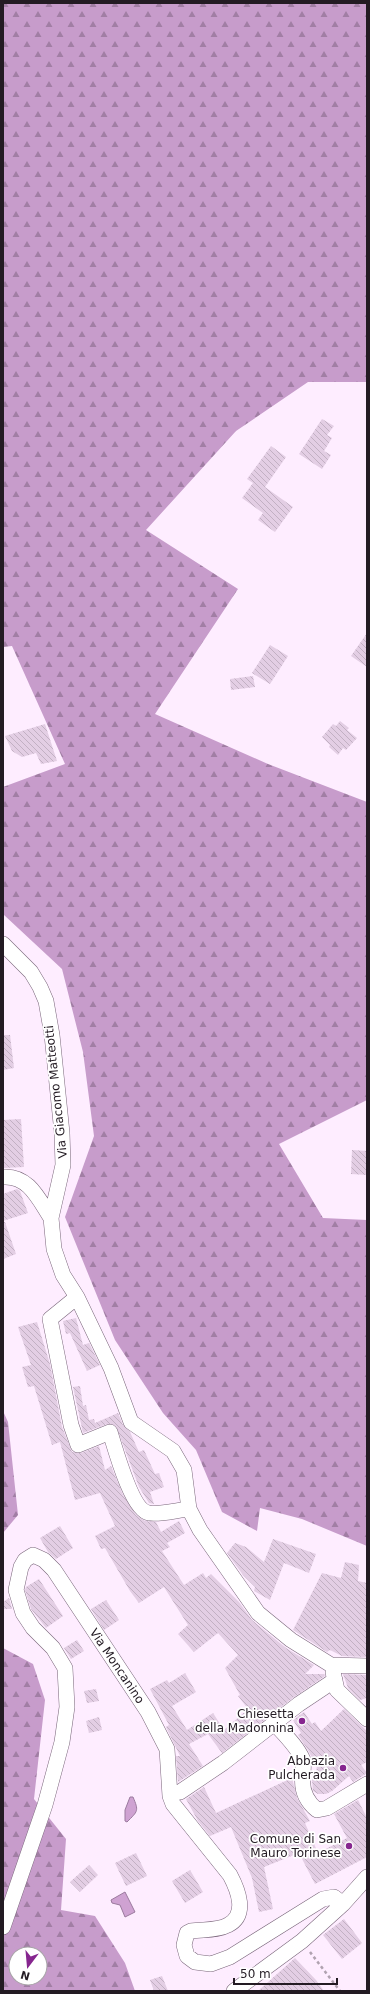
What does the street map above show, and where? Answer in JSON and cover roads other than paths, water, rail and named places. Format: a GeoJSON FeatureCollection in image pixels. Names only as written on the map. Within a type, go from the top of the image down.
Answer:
{"type":"FeatureCollection","features":[{"type":"Feature","properties":{"kind":"street","name":"Via Giacomo Matteotti"},"geometry":{"type":"LineString","coordinates":[[3,944],[31,972],[40,987],[47,1008],[52,1035],[64,1165],[51,1218],[54,1249],[63,1275],[76,1297],[111,1368],[131,1422],[173,1451],[184,1470],[189,1509],[200,1530],[258,1613],[291,1640],[331,1665]]}},
{"type":"Feature","properties":{"kind":"street"},"geometry":{"type":"LineString","coordinates":[[3,1177],[20,1179],[33,1190],[51,1218]]}},
{"type":"Feature","properties":{"kind":"street"},"geometry":{"type":"LineString","coordinates":[[76,1297],[50,1319],[71,1425],[78,1445],[110,1432],[124,1474],[140,1508],[148,1513],[189,1509]]}},
{"type":"Feature","properties":{"kind":"street","name":"Via Moncanino"},"geometry":{"type":"LineString","coordinates":[[3,1927],[45,1805],[62,1742],[67,1707],[65,1668],[52,1648],[32,1628],[26,1618],[16,1590],[20,1567],[24,1560],[33,1555],[44,1560],[54,1570],[148,1712],[167,1749],[170,1796],[173,1804],[230,1875],[236,1886],[240,1897],[240,1905],[234,1919],[229,1925],[219,1928],[191,1931],[187,1933],[184,1945],[187,1956],[195,1962],[211,1964],[230,1957],[322,1899],[334,1897],[342,1904]]}},
{"type":"Feature","properties":{"kind":"street"},"geometry":{"type":"LineString","coordinates":[[365,1714],[337,1690],[331,1665],[367,1666]]}},
{"type":"Feature","properties":{"kind":"street"},"geometry":{"type":"LineString","coordinates":[[180,1792],[223,1763],[274,1723],[335,1680]]}},
{"type":"Feature","properties":{"kind":"street"},"geometry":{"type":"LineString","coordinates":[[274,1723],[290,1739],[303,1760],[302,1783],[309,1803],[317,1810],[327,1808],[367,1784]]}},
{"type":"Feature","properties":{"kind":"street"},"geometry":{"type":"LineString","coordinates":[[234,1991],[309,1940],[367,1877]]}},
{"type":"Feature","properties":{"kind":"place","name":"Chiesetta della Madonnina"},"geometry":{"type":"Point","coordinates":[302,1721]}},
{"type":"Feature","properties":{"kind":"place","name":"Abbazia Pulcherada"},"geometry":{"type":"Point","coordinates":[343,1768]}},
{"type":"Feature","properties":{"kind":"place","name":"Comune di San Mauro Torinese"},"geometry":{"type":"Point","coordinates":[349,1846]}}]}
